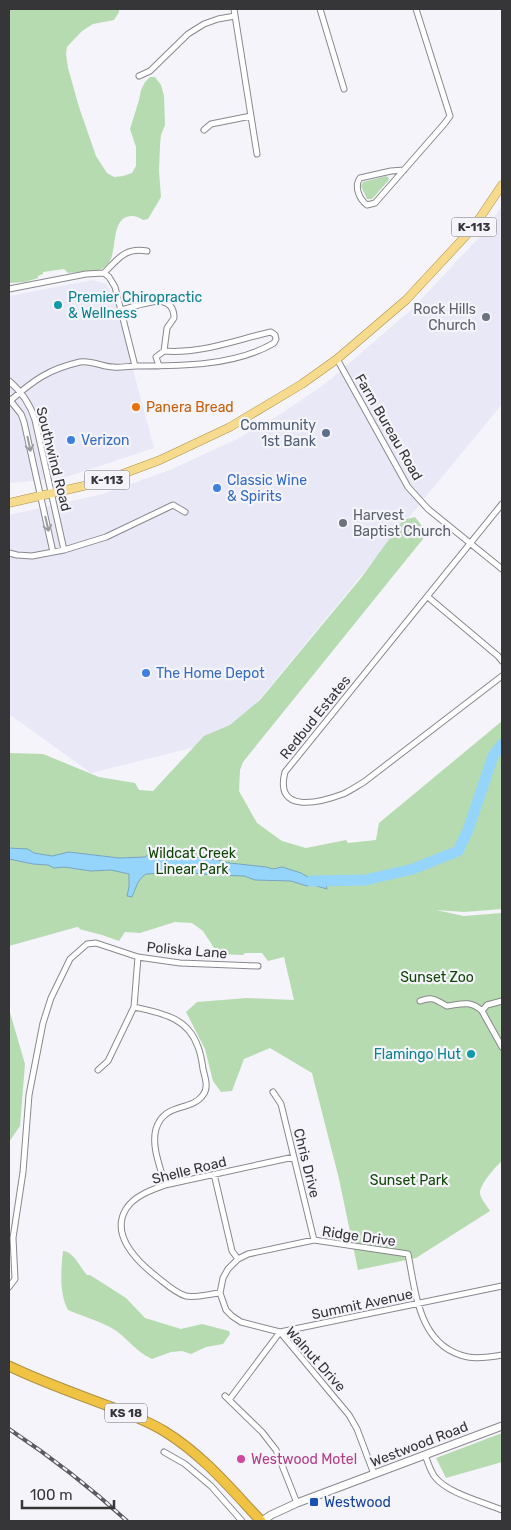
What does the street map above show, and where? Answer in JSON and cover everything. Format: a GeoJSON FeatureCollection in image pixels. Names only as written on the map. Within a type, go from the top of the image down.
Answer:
{"type":"FeatureCollection","features":[{"type":"Feature","properties":{"kind":"highway","name":"KS 18"},"geometry":{"type":"LineString","coordinates":[[9,1366],[162,1430],[206,1462],[262,1521]]}},
{"type":"Feature","properties":{"kind":"highway","name":"KS 18"},"geometry":{"type":"LineString","coordinates":[[9,1374],[37,1379]]}},
{"type":"Feature","properties":{"kind":"main road","name":"K-113"},"geometry":{"type":"LineString","coordinates":[[9,503],[101,482],[160,460],[230,427],[302,384],[337,359],[406,300],[473,228],[502,185]]}},
{"type":"Feature","properties":{"kind":"street"},"geometry":{"type":"LineString","coordinates":[[234,9],[257,154]]}},
{"type":"Feature","properties":{"kind":"street"},"geometry":{"type":"LineString","coordinates":[[320,9],[344,89]]}},
{"type":"Feature","properties":{"kind":"street"},"geometry":{"type":"LineString","coordinates":[[404,170],[360,178],[357,186],[362,201],[368,205],[375,203],[446,123],[450,116],[416,9]]}},
{"type":"Feature","properties":{"kind":"street"},"geometry":{"type":"LineString","coordinates":[[139,76],[150,71],[188,34],[204,24],[235,16]]}},
{"type":"Feature","properties":{"kind":"street"},"geometry":{"type":"LineString","coordinates":[[204,130],[211,124],[252,116]]}},
{"type":"Feature","properties":{"kind":"street"},"geometry":{"type":"LineString","coordinates":[[9,289],[86,274],[104,273],[117,259],[127,252],[147,251]]}},
{"type":"Feature","properties":{"kind":"street"},"geometry":{"type":"LineString","coordinates":[[104,273],[115,287],[135,366]]}},
{"type":"Feature","properties":{"kind":"street"},"geometry":{"type":"LineString","coordinates":[[121,310],[157,301],[168,302],[171,305],[174,318],[166,328],[164,351]]}},
{"type":"Feature","properties":{"kind":"street"},"geometry":{"type":"LineString","coordinates":[[10,399],[45,373],[82,362],[92,362],[111,367],[135,366],[159,366],[190,365],[256,352],[274,343],[276,339],[275,334],[270,332],[224,346],[177,352],[164,351],[156,357],[159,366]]}},
{"type":"Feature","properties":{"kind":"street","name":"Farm Bureau Road"},"geometry":{"type":"LineString","coordinates":[[337,359],[408,487],[428,510],[470,543]]}},
{"type":"Feature","properties":{"kind":"street","name":"Southwind Road"},"geometry":{"type":"LineString","coordinates":[[9,381],[21,391],[29,404],[35,420],[64,550]]}},
{"type":"Feature","properties":{"kind":"street","name":"Southwind Road"},"geometry":{"type":"LineString","coordinates":[[10,399],[21,414],[24,422],[53,552]]}},
{"type":"Feature","properties":{"kind":"street","name":"Redbud Estates"},"geometry":{"type":"LineString","coordinates":[[502,504],[285,772],[282,783],[285,794],[292,801],[303,803],[344,794],[364,782],[502,676]]}},
{"type":"Feature","properties":{"kind":"street"},"geometry":{"type":"LineString","coordinates":[[9,553],[32,556],[64,550],[106,537],[173,505],[185,512]]}},
{"type":"Feature","properties":{"kind":"street"},"geometry":{"type":"LineString","coordinates":[[470,543],[502,569]]}},
{"type":"Feature","properties":{"kind":"street"},"geometry":{"type":"LineString","coordinates":[[428,597],[498,656],[502,662]]}},
{"type":"Feature","properties":{"kind":"street","name":"Poliska Lane"},"geometry":{"type":"LineString","coordinates":[[9,1287],[15,1279],[13,1238],[23,1172],[29,1095],[43,1022],[51,998],[70,959],[87,944],[96,943],[138,957],[180,963],[258,966]]}},
{"type":"Feature","properties":{"kind":"street"},"geometry":{"type":"LineString","coordinates":[[98,1070],[108,1061],[134,1007],[138,957]]}},
{"type":"Feature","properties":{"kind":"street"},"geometry":{"type":"LineString","coordinates":[[420,1001],[431,998],[447,1006],[470,1003],[482,1011],[502,1047]]}},
{"type":"Feature","properties":{"kind":"street"},"geometry":{"type":"LineString","coordinates":[[482,1011],[487,1006],[502,1001]]}},
{"type":"Feature","properties":{"kind":"street"},"geometry":{"type":"LineString","coordinates":[[134,1007],[161,1012],[175,1018],[186,1028],[198,1046],[207,1084],[203,1095],[197,1101],[176,1108],[160,1120],[156,1130],[155,1147],[165,1185]]}},
{"type":"Feature","properties":{"kind":"street","name":"Chris Drive"},"geometry":{"type":"LineString","coordinates":[[273,1092],[281,1104],[314,1240]]}},
{"type":"Feature","properties":{"kind":"street","name":"Shelle Road"},"geometry":{"type":"LineString","coordinates":[[220,1293],[194,1297],[184,1296],[150,1272],[135,1257],[122,1236],[122,1222],[126,1209],[135,1199],[165,1185],[294,1158]]}},
{"type":"Feature","properties":{"kind":"street"},"geometry":{"type":"LineString","coordinates":[[214,1174],[232,1251],[238,1259],[228,1269],[223,1278],[220,1293]]}},
{"type":"Feature","properties":{"kind":"street","name":"Ridge Drive"},"geometry":{"type":"LineString","coordinates":[[238,1259],[248,1254],[314,1240],[408,1254],[418,1304],[424,1322],[440,1344],[451,1351],[468,1357],[483,1358],[502,1355]]}},
{"type":"Feature","properties":{"kind":"street","name":"Summit Avenue"},"geometry":{"type":"LineString","coordinates":[[280,1332],[502,1286]]}},
{"type":"Feature","properties":{"kind":"street","name":"Walnut Drive"},"geometry":{"type":"LineString","coordinates":[[220,1293],[226,1310],[241,1322],[280,1332],[349,1415],[357,1429],[374,1474]]}},
{"type":"Feature","properties":{"kind":"street"},"geometry":{"type":"LineString","coordinates":[[280,1332],[227,1398],[262,1432],[276,1450],[297,1503]]}},
{"type":"Feature","properties":{"kind":"street","name":"Westwood Road"},"geometry":{"type":"LineString","coordinates":[[262,1521],[297,1503],[502,1426]]}},
{"type":"Feature","properties":{"kind":"street"},"geometry":{"type":"LineString","coordinates":[[164,1452],[185,1464],[211,1486],[242,1521]]}},
{"type":"Feature","properties":{"kind":"street"},"geometry":{"type":"LineString","coordinates":[[425,1455],[435,1477],[444,1485],[502,1510]]}},
{"type":"Feature","properties":{"kind":"shaded area"},"geometry":{"type":"Polygon","coordinates":[[[502,206],[502,404],[227,739],[91,773],[9,714],[9,515],[103,494],[170,470],[237,439],[282,413],[325,384],[413,308],[484,232],[502,206]]]}},
{"type":"Feature","properties":{"kind":"shaded area"},"geometry":{"type":"Polygon","coordinates":[[[93,280],[106,284],[113,295],[154,448],[63,478],[9,483],[9,296],[93,280]]]}},
{"type":"Feature","properties":{"kind":"green space"},"geometry":{"type":"Polygon","coordinates":[[[9,9],[119,9],[114,20],[93,24],[82,31],[67,47],[66,54],[79,107],[96,156],[107,173],[114,177],[132,173],[136,166],[136,147],[130,129],[145,82],[150,77],[155,77],[161,85],[164,96],[165,125],[160,145],[161,197],[148,219],[143,220],[136,216],[129,216],[122,219],[116,231],[110,260],[102,269],[68,273],[64,269],[43,272],[38,278],[25,282],[9,283],[9,9]]]}},
{"type":"Feature","properties":{"kind":"green space"},"geometry":{"type":"Polygon","coordinates":[[[386,176],[389,178],[388,181],[372,199],[367,199],[361,186],[363,182],[386,176]]]}},
{"type":"Feature","properties":{"kind":"green space"},"geometry":{"type":"Polygon","coordinates":[[[415,517],[425,530],[423,539],[243,762],[240,770],[239,791],[257,823],[282,841],[306,848],[346,840],[348,843],[376,840],[379,823],[502,721],[502,909],[464,912],[436,910],[464,916],[502,913],[502,1161],[492,1171],[480,1190],[480,1194],[490,1211],[416,1258],[358,1270],[339,1179],[312,1073],[270,1048],[244,1059],[232,1091],[221,1092],[213,1081],[205,1049],[186,1012],[197,1002],[247,998],[294,1000],[284,957],[268,961],[262,953],[245,953],[243,955],[218,954],[203,931],[192,923],[175,922],[140,933],[125,932],[119,941],[77,927],[9,946],[9,753],[43,754],[99,777],[135,783],[139,790],[153,791],[204,736],[230,725],[260,700],[361,578],[403,520],[415,517]]]}},
{"type":"Feature","properties":{"kind":"green space"},"geometry":{"type":"Polygon","coordinates":[[[9,1009],[25,1064],[20,1126],[9,1142],[9,1009]]]}},
{"type":"Feature","properties":{"kind":"green space"},"geometry":{"type":"Polygon","coordinates":[[[63,1251],[73,1256],[87,1275],[90,1275],[126,1298],[145,1318],[181,1329],[202,1324],[229,1331],[230,1334],[223,1344],[206,1347],[191,1354],[182,1351],[171,1352],[152,1359],[141,1353],[115,1330],[68,1310],[62,1289],[63,1251]]]}},
{"type":"Feature","properties":{"kind":"green space"},"geometry":{"type":"Polygon","coordinates":[[[502,1433],[502,1462],[446,1478],[436,1458],[502,1433]]]}},
{"type":"Feature","properties":{"kind":"water"},"geometry":{"type":"Polygon","coordinates":[[[9,848],[28,849],[34,853],[52,856],[69,852],[119,858],[145,857],[157,848],[160,858],[165,859],[203,857],[273,869],[282,867],[308,877],[325,877],[327,889],[291,881],[255,880],[244,876],[184,872],[146,874],[139,882],[132,897],[127,896],[129,874],[111,870],[91,871],[64,867],[54,868],[48,865],[9,859],[9,848]]]}},
{"type":"Feature","properties":{"kind":"waterway"},"geometry":{"type":"LineString","coordinates":[[311,881],[365,880],[413,869],[458,851],[468,830],[493,756],[502,744]]}},
{"type":"Feature","properties":{"kind":"railway"},"geometry":{"type":"LineString","coordinates":[[9,1429],[70,1473],[127,1521]]}},
{"type":"Feature","properties":{"kind":"place","name":"Premier Chiropractic & Wellness"},"geometry":{"type":"Point","coordinates":[58,305]}},
{"type":"Feature","properties":{"kind":"place","name":"Rock Hills Church"},"geometry":{"type":"Point","coordinates":[486,317]}},
{"type":"Feature","properties":{"kind":"place","name":"Panera Bread"},"geometry":{"type":"Point","coordinates":[136,407]}},
{"type":"Feature","properties":{"kind":"place","name":"Community 1st Bank"},"geometry":{"type":"Point","coordinates":[326,433]}},
{"type":"Feature","properties":{"kind":"place","name":"Verizon"},"geometry":{"type":"Point","coordinates":[71,440]}},
{"type":"Feature","properties":{"kind":"place","name":"Classic Wine & Spirits"},"geometry":{"type":"Point","coordinates":[217,488]}},
{"type":"Feature","properties":{"kind":"place","name":"Harvest Baptist Church"},"geometry":{"type":"Point","coordinates":[343,523]}},
{"type":"Feature","properties":{"kind":"place","name":"The Home Depot"},"geometry":{"type":"Point","coordinates":[146,673]}},
{"type":"Feature","properties":{"kind":"place","name":"Flamingo Hut"},"geometry":{"type":"Point","coordinates":[471,1054]}},
{"type":"Feature","properties":{"kind":"place","name":"Westwood Motel"},"geometry":{"type":"Point","coordinates":[241,1459]}},
{"type":"Feature","properties":{"kind":"place","name":"Westwood"},"geometry":{"type":"Point","coordinates":[314,1502]}},
{"type":"Feature","properties":{"kind":"park label","name":"Wildcat Creek Linear Park"},"geometry":{"type":"Point","coordinates":[192,862]}},
{"type":"Feature","properties":{"kind":"park label","name":"Sunset Zoo"},"geometry":{"type":"Point","coordinates":[437,977]}},
{"type":"Feature","properties":{"kind":"park label","name":"Sunset Park"},"geometry":{"type":"Point","coordinates":[409,1180]}}]}
